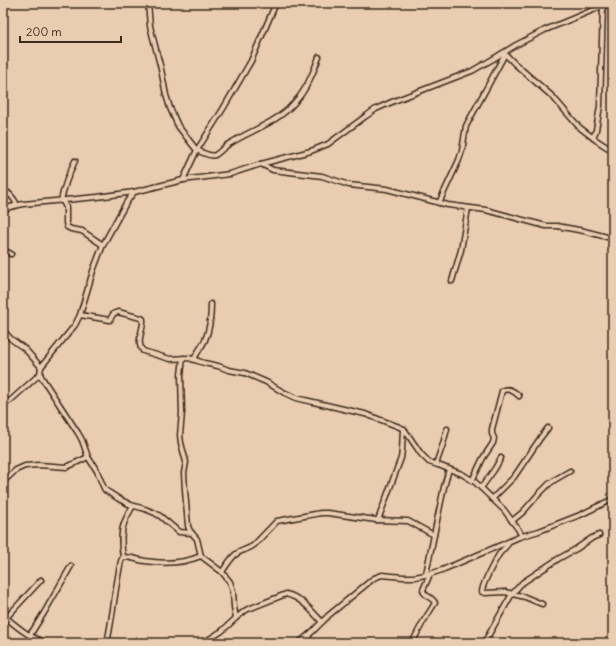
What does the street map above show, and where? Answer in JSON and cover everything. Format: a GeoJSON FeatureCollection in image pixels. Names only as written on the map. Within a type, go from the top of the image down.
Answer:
{"type":"FeatureCollection","features":[{"type":"Feature","properties":{"kind":"street"},"geometry":{"type":"LineString","coordinates":[[148,3],[150,24],[162,69],[166,95],[170,108],[178,126],[197,150],[210,155],[215,155],[229,144],[281,115],[300,97],[319,58]]}},
{"type":"Feature","properties":{"kind":"street"},"geometry":{"type":"LineString","coordinates":[[183,180],[197,150],[251,61],[276,3]]}},
{"type":"Feature","properties":{"kind":"street"},"geometry":{"type":"LineString","coordinates":[[3,211],[17,205],[118,195],[183,180],[230,174],[261,164],[301,154],[321,147],[336,139],[362,119],[394,101],[472,71],[545,30],[610,3]]}},
{"type":"Feature","properties":{"kind":"street"},"geometry":{"type":"LineString","coordinates":[[593,138],[596,130],[600,106],[603,6]]}},
{"type":"Feature","properties":{"kind":"street"},"geometry":{"type":"LineString","coordinates":[[504,53],[548,91],[579,127],[613,151]]}},
{"type":"Feature","properties":{"kind":"street"},"geometry":{"type":"LineString","coordinates":[[439,203],[459,160],[466,126],[504,53]]}},
{"type":"Feature","properties":{"kind":"street"},"geometry":{"type":"LineString","coordinates":[[75,161],[63,187],[62,200],[66,207],[67,227],[82,231],[103,245]]}},
{"type":"Feature","properties":{"kind":"street"},"geometry":{"type":"LineString","coordinates":[[261,164],[273,170],[322,176],[350,185],[393,190],[439,203],[492,212],[546,226],[557,226],[592,232],[613,238]]}},
{"type":"Feature","properties":{"kind":"street"},"geometry":{"type":"LineString","coordinates":[[3,190],[11,195],[17,205]]}},
{"type":"Feature","properties":{"kind":"street"},"geometry":{"type":"LineString","coordinates":[[134,192],[126,203],[103,245],[75,325],[41,367],[40,374],[82,440],[88,457],[97,471],[105,490],[133,506],[155,513],[179,532],[192,533]]}},
{"type":"Feature","properties":{"kind":"street"},"geometry":{"type":"LineString","coordinates":[[452,281],[461,250],[468,208]]}},
{"type":"Feature","properties":{"kind":"street"},"geometry":{"type":"LineString","coordinates":[[3,250],[11,254]]}},
{"type":"Feature","properties":{"kind":"street"},"geometry":{"type":"LineString","coordinates":[[194,360],[206,338],[210,321],[211,304]]}},
{"type":"Feature","properties":{"kind":"street"},"geometry":{"type":"LineString","coordinates":[[80,314],[110,320],[113,314],[118,312],[142,318],[144,322],[139,346],[143,351],[170,359],[190,358],[204,364],[245,373],[266,382],[291,396],[365,414],[381,419],[403,429],[425,459],[431,463],[462,474],[481,488],[504,510],[522,536]]}},
{"type":"Feature","properties":{"kind":"street"},"geometry":{"type":"LineString","coordinates":[[3,330],[11,339],[25,349],[41,367]]}},
{"type":"Feature","properties":{"kind":"street"},"geometry":{"type":"LineString","coordinates":[[182,358],[182,413],[180,440],[186,464],[184,473],[189,529],[197,539],[201,556],[222,572],[228,579],[232,588],[236,618]]}},
{"type":"Feature","properties":{"kind":"street"},"geometry":{"type":"LineString","coordinates":[[3,405],[11,400],[40,374]]}},
{"type":"Feature","properties":{"kind":"street"},"geometry":{"type":"LineString","coordinates":[[472,480],[483,458],[493,443],[494,438],[492,429],[502,391],[504,389],[508,389],[519,396]]}},
{"type":"Feature","properties":{"kind":"street"},"geometry":{"type":"LineString","coordinates":[[436,464],[444,444],[447,428]]}},
{"type":"Feature","properties":{"kind":"street"},"geometry":{"type":"LineString","coordinates":[[492,498],[514,477],[540,437],[548,428]]}},
{"type":"Feature","properties":{"kind":"street"},"geometry":{"type":"LineString","coordinates":[[378,520],[401,458],[403,429]]}},
{"type":"Feature","properties":{"kind":"street"},"geometry":{"type":"LineString","coordinates":[[3,482],[16,470],[25,466],[38,465],[67,467],[88,457]]}},
{"type":"Feature","properties":{"kind":"street"},"geometry":{"type":"LineString","coordinates":[[481,488],[501,458]]}},
{"type":"Feature","properties":{"kind":"street"},"geometry":{"type":"LineString","coordinates":[[412,643],[435,603],[432,598],[423,592],[423,590],[428,574],[434,536],[448,469]]}},
{"type":"Feature","properties":{"kind":"street"},"geometry":{"type":"LineString","coordinates":[[512,520],[523,512],[549,484],[570,471]]}},
{"type":"Feature","properties":{"kind":"street"},"geometry":{"type":"LineString","coordinates":[[299,643],[369,582],[378,576],[387,575],[410,577],[442,570],[522,536],[580,515],[613,499]]}},
{"type":"Feature","properties":{"kind":"street"},"geometry":{"type":"LineString","coordinates":[[107,643],[115,591],[123,557],[121,542],[122,530],[125,520],[133,506]]}},
{"type":"Feature","properties":{"kind":"street"},"geometry":{"type":"LineString","coordinates":[[222,572],[234,555],[254,545],[279,520],[316,513],[328,513],[378,520],[410,521],[434,536]]}},
{"type":"Feature","properties":{"kind":"street"},"geometry":{"type":"LineString","coordinates":[[484,643],[512,594],[522,583],[558,559],[599,535]]}},
{"type":"Feature","properties":{"kind":"street"},"geometry":{"type":"LineString","coordinates":[[510,542],[498,556],[483,586],[484,589],[489,593],[505,592],[525,597],[542,604]]}},
{"type":"Feature","properties":{"kind":"street"},"geometry":{"type":"LineString","coordinates":[[123,557],[152,562],[165,562],[194,559],[201,556]]}},
{"type":"Feature","properties":{"kind":"street"},"geometry":{"type":"LineString","coordinates":[[30,636],[71,566]]}},
{"type":"Feature","properties":{"kind":"street"},"geometry":{"type":"LineString","coordinates":[[41,580],[5,617],[30,636],[47,643]]}},
{"type":"Feature","properties":{"kind":"street"},"geometry":{"type":"LineString","coordinates":[[203,643],[222,631],[246,610],[286,594],[302,601],[322,622]]}},
{"type":"Feature","properties":{"kind":"street"},"geometry":{"type":"LineString","coordinates":[[308,643],[309,635]]}}]}
